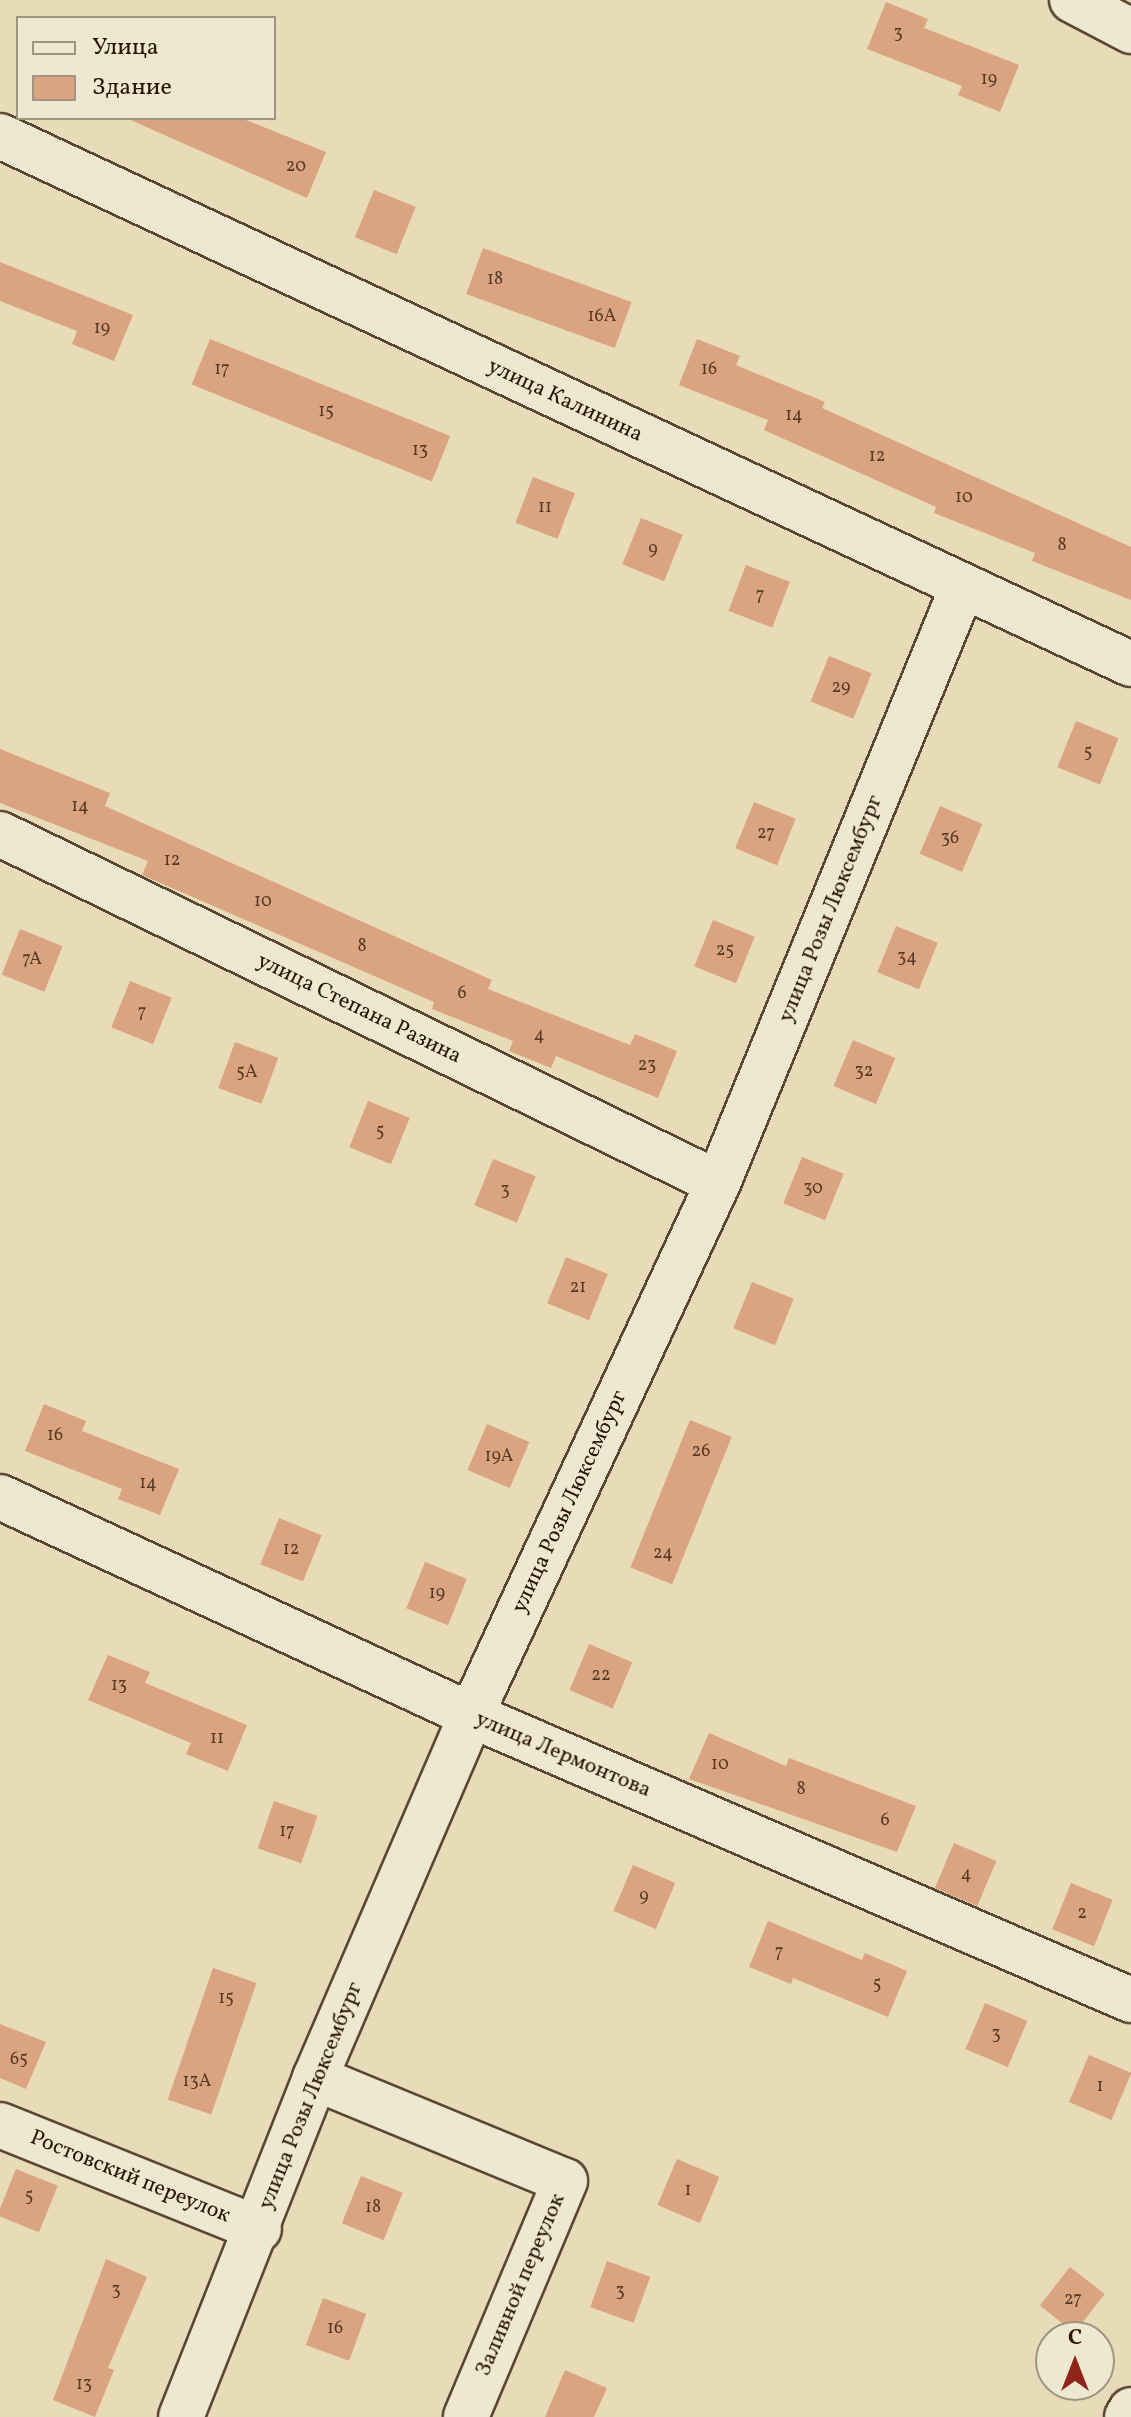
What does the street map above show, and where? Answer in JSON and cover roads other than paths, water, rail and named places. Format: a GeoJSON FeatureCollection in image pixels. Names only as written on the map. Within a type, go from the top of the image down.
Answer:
{"type":"FeatureCollection","features":[{"type":"Feature","properties":{"kind":"street"},"geometry":{"type":"LineString","coordinates":[[1072,0],[1131,31]]}},
{"type":"Feature","properties":{"kind":"street","name":"улица Калинина"},"geometry":{"type":"LineString","coordinates":[[0,136],[962,588],[1131,664]]}},
{"type":"Feature","properties":{"kind":"street","name":"улица Розы Люксембург"},"geometry":{"type":"LineString","coordinates":[[194,2413],[315,2078],[471,1715],[718,1183],[962,588]]}},
{"type":"Feature","properties":{"kind":"street","name":"улица Степана Разина"},"geometry":{"type":"LineString","coordinates":[[0,834],[718,1183]]}},
{"type":"Feature","properties":{"kind":"street","name":"улица Лермонтова"},"geometry":{"type":"LineString","coordinates":[[0,1497],[471,1715],[1131,2000]]}},
{"type":"Feature","properties":{"kind":"street","name":"Заливной переулок"},"geometry":{"type":"LineString","coordinates":[[315,2078],[565,2181],[466,2417]]}},
{"type":"Feature","properties":{"kind":"street","name":"Ростовский переулок"},"geometry":{"type":"LineString","coordinates":[[0,2125],[259,2229]]}},
{"type":"Feature","properties":{"kind":"street"},"geometry":{"type":"LineString","coordinates":[[1127,2417],[1131,2410]]}}]}
